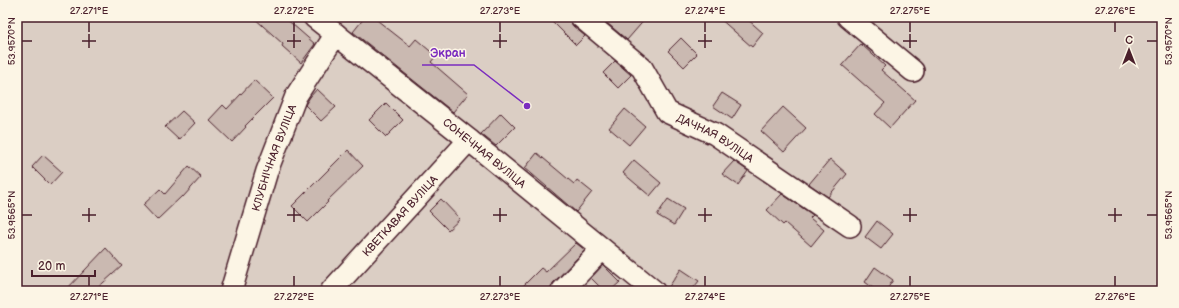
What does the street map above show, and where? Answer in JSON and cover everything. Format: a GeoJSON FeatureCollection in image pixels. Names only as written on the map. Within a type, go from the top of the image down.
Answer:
{"type":"FeatureCollection","features":[{"type":"Feature","properties":{"kind":"street","name":"СОНЕЧНАЯ ВУЛІЦА"},"geometry":{"type":"LineString","coordinates":[[314,17],[469,140],[654,291]]}},
{"type":"Feature","properties":{"kind":"street","name":"ДАЧНАЯ ВУЛІЦА"},"geometry":{"type":"LineString","coordinates":[[581,17],[642,68],[667,112],[715,134],[850,226]]}},
{"type":"Feature","properties":{"kind":"street"},"geometry":{"type":"LineString","coordinates":[[848,17],[913,71]]}},
{"type":"Feature","properties":{"kind":"street","name":"КЛУБНІЧНАЯ ВУЛІЦА"},"geometry":{"type":"LineString","coordinates":[[231,291],[267,171],[296,96],[336,34]]}},
{"type":"Feature","properties":{"kind":"street","name":"КВЕТКАВАЯ ВУЛІЦА"},"geometry":{"type":"LineString","coordinates":[[331,291],[469,140]]}},
{"type":"Feature","properties":{"kind":"street"},"geometry":{"type":"LineString","coordinates":[[562,291],[602,249]]}},
{"type":"Feature","properties":{"kind":"shaded area"},"geometry":{"type":"Polygon","coordinates":[[[17,17],[1162,17],[1162,291],[17,291],[17,17]]]}},
{"type":"Feature","properties":{"kind":"building"},"geometry":{"type":"Polygon","coordinates":[[[253,17],[284,17],[315,44],[301,63],[282,46],[283,44],[253,17]]]}},
{"type":"Feature","properties":{"kind":"building"},"geometry":{"type":"Polygon","coordinates":[[[365,17],[373,17],[410,46],[416,39],[436,56],[431,62],[468,94],[453,112],[353,32],[365,17]]]}},
{"type":"Feature","properties":{"kind":"building"},"geometry":{"type":"Polygon","coordinates":[[[548,17],[569,17],[573,26],[585,36],[576,45],[548,17]]]}},
{"type":"Feature","properties":{"kind":"building"},"geometry":{"type":"Polygon","coordinates":[[[600,17],[647,17],[627,40],[600,17]]]}},
{"type":"Feature","properties":{"kind":"building"},"geometry":{"type":"Polygon","coordinates":[[[718,17],[745,17],[763,33],[752,47],[718,17]]]}},
{"type":"Feature","properties":{"kind":"building"},"geometry":{"type":"Polygon","coordinates":[[[681,38],[697,54],[684,67],[668,51],[681,38]]]}},
{"type":"Feature","properties":{"kind":"building"},"geometry":{"type":"Polygon","coordinates":[[[861,44],[885,66],[881,70],[915,100],[890,128],[875,114],[885,103],[842,65],[861,44]]]}},
{"type":"Feature","properties":{"kind":"building"},"geometry":{"type":"Polygon","coordinates":[[[615,61],[631,75],[618,88],[603,73],[615,61]]]}},
{"type":"Feature","properties":{"kind":"building"},"geometry":{"type":"Polygon","coordinates":[[[254,80],[273,98],[245,126],[246,127],[232,142],[209,120],[223,105],[227,109],[254,80]]]}},
{"type":"Feature","properties":{"kind":"building"},"geometry":{"type":"Polygon","coordinates":[[[317,89],[336,107],[321,121],[305,105],[317,89]]]}},
{"type":"Feature","properties":{"kind":"building"},"geometry":{"type":"Polygon","coordinates":[[[722,93],[741,105],[732,119],[713,106],[722,93]]]}},
{"type":"Feature","properties":{"kind":"building"},"geometry":{"type":"Polygon","coordinates":[[[386,103],[403,120],[386,137],[369,120],[386,103]]]}},
{"type":"Feature","properties":{"kind":"building"},"geometry":{"type":"Polygon","coordinates":[[[783,107],[806,128],[784,152],[761,131],[783,107]]]}},
{"type":"Feature","properties":{"kind":"building"},"geometry":{"type":"Polygon","coordinates":[[[625,109],[645,126],[629,145],[609,128],[625,109]]]}},
{"type":"Feature","properties":{"kind":"building"},"geometry":{"type":"Polygon","coordinates":[[[182,111],[195,123],[179,140],[165,127],[182,111]]]}},
{"type":"Feature","properties":{"kind":"building"},"geometry":{"type":"Polygon","coordinates":[[[501,113],[515,127],[496,146],[481,134],[501,113]]]}},
{"type":"Feature","properties":{"kind":"building"},"geometry":{"type":"Polygon","coordinates":[[[348,150],[363,166],[308,222],[292,206],[348,150]]]}},
{"type":"Feature","properties":{"kind":"building"},"geometry":{"type":"Polygon","coordinates":[[[537,153],[574,184],[577,180],[592,192],[576,212],[525,168],[537,153]]]}},
{"type":"Feature","properties":{"kind":"building"},"geometry":{"type":"Polygon","coordinates":[[[43,155],[62,172],[50,185],[32,167],[43,155]]]}},
{"type":"Feature","properties":{"kind":"building"},"geometry":{"type":"Polygon","coordinates":[[[830,159],[847,174],[828,197],[809,184],[830,159]]]}},
{"type":"Feature","properties":{"kind":"building"},"geometry":{"type":"Polygon","coordinates":[[[634,160],[661,183],[650,196],[623,173],[634,160]]]}},
{"type":"Feature","properties":{"kind":"building"},"geometry":{"type":"Polygon","coordinates":[[[734,161],[748,171],[738,185],[722,174],[734,161]]]}},
{"type":"Feature","properties":{"kind":"building"},"geometry":{"type":"Polygon","coordinates":[[[189,166],[201,177],[183,197],[182,196],[157,220],[143,205],[160,189],[165,194],[189,166]]]}},
{"type":"Feature","properties":{"kind":"building"},"geometry":{"type":"Polygon","coordinates":[[[782,194],[813,215],[810,218],[824,230],[811,246],[785,223],[783,225],[767,210],[782,194]]]}},
{"type":"Feature","properties":{"kind":"building"},"geometry":{"type":"Polygon","coordinates":[[[441,199],[460,219],[448,230],[429,211],[441,199]]]}},
{"type":"Feature","properties":{"kind":"building"},"geometry":{"type":"Polygon","coordinates":[[[668,199],[684,209],[674,225],[657,215],[668,199]]]}},
{"type":"Feature","properties":{"kind":"building"},"geometry":{"type":"Polygon","coordinates":[[[877,221],[893,234],[881,249],[865,237],[877,221]]]}},
{"type":"Feature","properties":{"kind":"building"},"geometry":{"type":"Polygon","coordinates":[[[576,243],[585,250],[553,283],[550,291],[518,291],[541,268],[546,272],[576,243]]]}},
{"type":"Feature","properties":{"kind":"building"},"geometry":{"type":"Polygon","coordinates":[[[106,248],[122,266],[94,291],[65,291],[106,248]]]}},
{"type":"Feature","properties":{"kind":"building"},"geometry":{"type":"Polygon","coordinates":[[[603,265],[620,282],[610,291],[604,291],[591,278],[603,265]]]}},
{"type":"Feature","properties":{"kind":"building"},"geometry":{"type":"Polygon","coordinates":[[[875,267],[893,280],[886,291],[877,291],[865,282],[875,267]]]}},
{"type":"Feature","properties":{"kind":"building"},"geometry":{"type":"Polygon","coordinates":[[[681,269],[699,281],[691,291],[666,291],[681,269]]]}},
{"type":"Feature","properties":{"kind":"place","name":"Экран"},"geometry":{"type":"Point","coordinates":[527,106]}}]}
